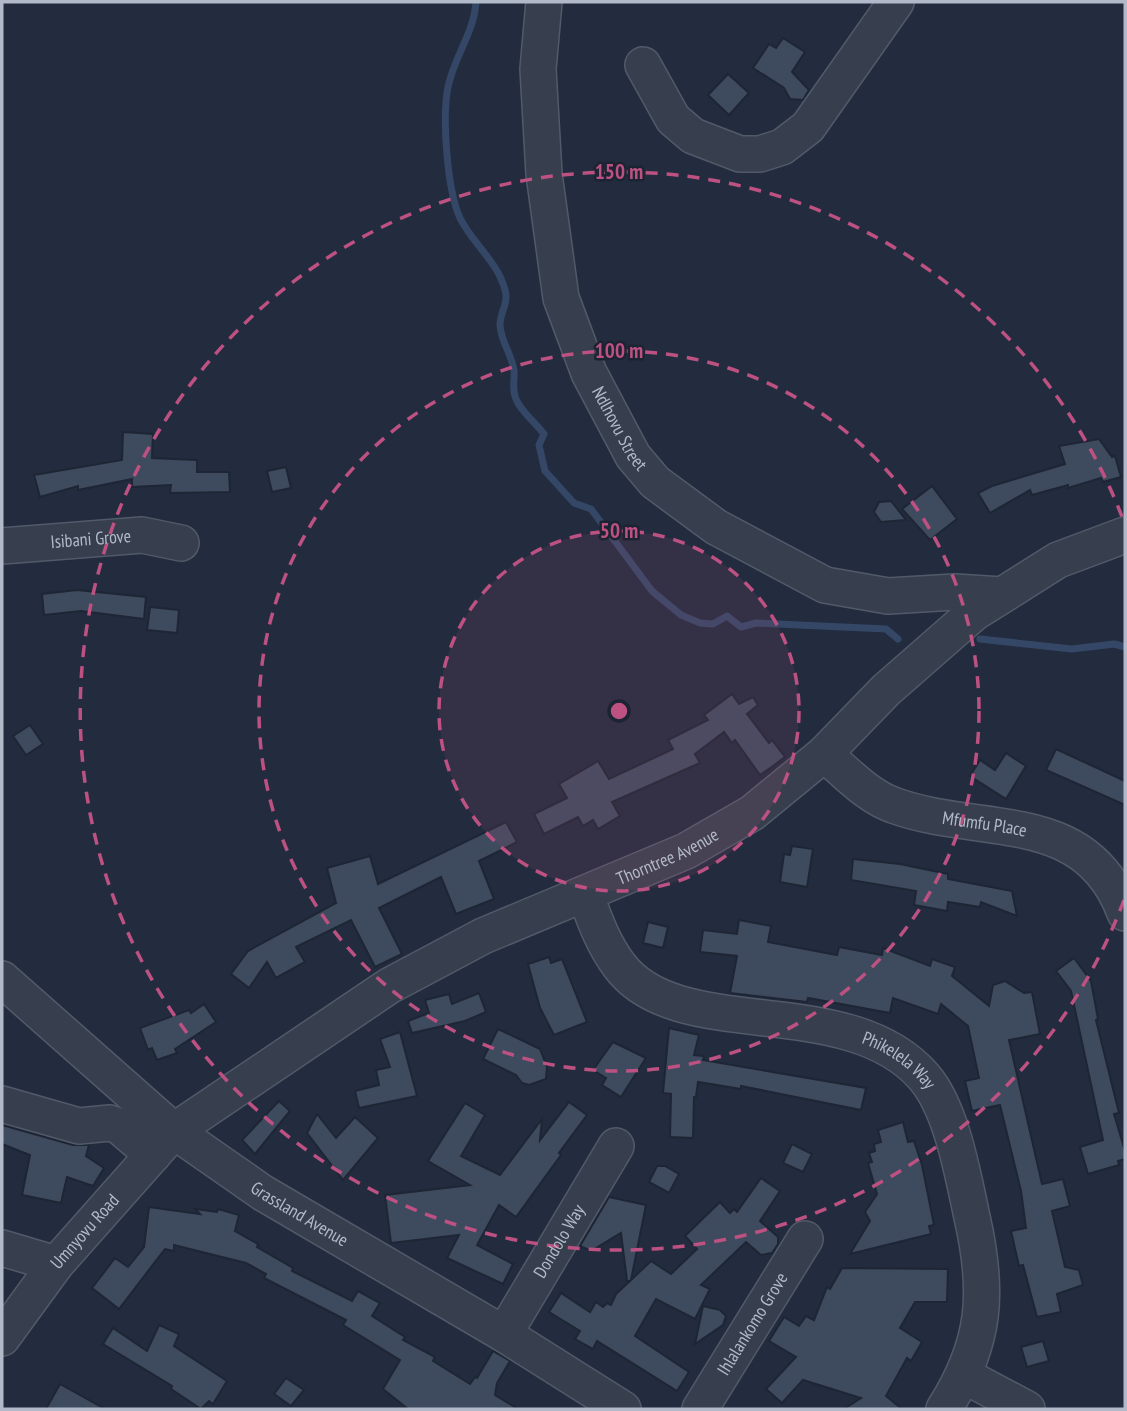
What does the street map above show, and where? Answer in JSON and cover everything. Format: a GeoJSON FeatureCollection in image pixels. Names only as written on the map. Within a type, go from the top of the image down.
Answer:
{"type":"FeatureCollection","features":[{"type":"Feature","properties":{"kind":"street","name":"Ndlhovu Street"},"geometry":{"type":"LineString","coordinates":[[544,2],[538,69],[544,174],[561,298],[589,373],[633,456],[655,482],[716,527],[825,585],[888,596],[955,592],[1002,595]]}},
{"type":"Feature","properties":{"kind":"street"},"geometry":{"type":"LineString","coordinates":[[643,65],[673,119],[694,136],[740,154],[760,154],[782,147],[808,127],[896,2]]}},
{"type":"Feature","properties":{"kind":"street","name":"Isibani Grove"},"geometry":{"type":"LineString","coordinates":[[2,546],[142,535],[181,543]]}},
{"type":"Feature","properties":{"kind":"street","name":"Thorntree Avenue"},"geometry":{"type":"LineString","coordinates":[[163,1143],[389,986],[483,936],[686,850],[752,813],[824,754],[886,690],[974,613],[1067,555],[1125,535]]}},
{"type":"Feature","properties":{"kind":"street","name":"Mfumfu Place"},"geometry":{"type":"LineString","coordinates":[[824,754],[892,805],[938,817],[1054,837],[1083,852],[1106,874],[1125,913]]}},
{"type":"Feature","properties":{"kind":"street","name":"Phikelela Way"},"geometry":{"type":"LineString","coordinates":[[585,894],[602,937],[620,967],[644,990],[690,1006],[824,1026],[879,1042],[902,1057],[924,1077],[942,1106],[964,1182],[979,1248],[984,1288],[981,1322],[965,1376],[944,1409]]}},
{"type":"Feature","properties":{"kind":"street","name":"Grassland Avenue"},"geometry":{"type":"LineString","coordinates":[[2,979],[163,1143],[263,1193],[503,1334],[623,1409]]}},
{"type":"Feature","properties":{"kind":"street"},"geometry":{"type":"LineString","coordinates":[[2,1104],[79,1126],[110,1123],[163,1143]]}},
{"type":"Feature","properties":{"kind":"street","name":"Umnyovu Road"},"geometry":{"type":"LineString","coordinates":[[2,1338],[56,1264],[163,1143]]}},
{"type":"Feature","properties":{"kind":"street","name":"Dondolo Way"},"geometry":{"type":"LineString","coordinates":[[503,1334],[616,1146]]}},
{"type":"Feature","properties":{"kind":"street","name":"Ihlalankomo Grove"},"geometry":{"type":"LineString","coordinates":[[700,1409],[805,1239]]}},
{"type":"Feature","properties":{"kind":"street"},"geometry":{"type":"LineString","coordinates":[[2,1248],[56,1264]]}},
{"type":"Feature","properties":{"kind":"street"},"geometry":{"type":"LineString","coordinates":[[965,1376],[1027,1409]]}},
{"type":"Feature","properties":{"kind":"building"},"geometry":{"type":"Polygon","coordinates":[[[783,38],[805,52],[792,72],[809,90],[803,100],[790,99],[784,88],[753,68],[769,44],[776,48],[783,38]]]}},
{"type":"Feature","properties":{"kind":"building"},"geometry":{"type":"Polygon","coordinates":[[[728,74],[749,93],[729,115],[708,95],[728,74]]]}},
{"type":"Feature","properties":{"kind":"building"},"geometry":{"type":"Polygon","coordinates":[[[123,432],[153,434],[152,458],[197,460],[197,472],[229,472],[230,492],[170,493],[171,485],[132,487],[132,479],[78,490],[78,486],[40,497],[34,475],[122,460],[123,432]]]}},
{"type":"Feature","properties":{"kind":"building"},"geometry":{"type":"Polygon","coordinates":[[[1099,439],[1112,457],[1115,456],[1121,477],[1103,482],[1101,478],[1032,495],[1030,490],[990,513],[978,493],[992,486],[1065,464],[1059,446],[1099,439]]]}},
{"type":"Feature","properties":{"kind":"building"},"geometry":{"type":"Polygon","coordinates":[[[286,467],[291,488],[272,492],[267,471],[286,467]]]}},
{"type":"Feature","properties":{"kind":"building"},"geometry":{"type":"Polygon","coordinates":[[[932,486],[957,519],[930,540],[902,509],[932,486]]]}},
{"type":"Feature","properties":{"kind":"building"},"geometry":{"type":"Polygon","coordinates":[[[891,501],[906,520],[881,522],[874,512],[879,502],[891,501]]]}},
{"type":"Feature","properties":{"kind":"building"},"geometry":{"type":"Polygon","coordinates":[[[77,590],[146,597],[144,619],[81,611],[44,615],[42,594],[77,590]]]}},
{"type":"Feature","properties":{"kind":"building"},"geometry":{"type":"Polygon","coordinates":[[[150,607],[179,610],[177,633],[147,630],[150,607]]]}},
{"type":"Feature","properties":{"kind":"building"},"geometry":{"type":"Polygon","coordinates":[[[732,694],[739,704],[753,697],[758,705],[747,714],[769,743],[772,740],[785,757],[760,775],[735,740],[732,743],[724,732],[695,754],[700,763],[612,802],[620,816],[598,829],[593,820],[583,826],[578,817],[544,834],[534,814],[567,798],[559,784],[598,761],[609,779],[673,749],[668,740],[708,720],[704,715],[732,694]]]}},
{"type":"Feature","properties":{"kind":"building"},"geometry":{"type":"Polygon","coordinates":[[[30,725],[43,744],[26,755],[13,736],[30,725]]]}},
{"type":"Feature","properties":{"kind":"building"},"geometry":{"type":"Polygon","coordinates":[[[1056,749],[1125,781],[1125,805],[1046,770],[1056,749]]]}},
{"type":"Feature","properties":{"kind":"building"},"geometry":{"type":"Polygon","coordinates":[[[1006,753],[1026,766],[1006,799],[970,776],[980,760],[995,770],[1006,753]]]}},
{"type":"Feature","properties":{"kind":"building"},"geometry":{"type":"Polygon","coordinates":[[[506,822],[517,842],[479,861],[494,899],[456,914],[441,877],[379,908],[402,954],[375,967],[351,920],[296,947],[305,962],[276,978],[267,962],[249,988],[231,974],[248,951],[336,903],[327,868],[370,856],[378,884],[506,822]]]}},
{"type":"Feature","properties":{"kind":"building"},"geometry":{"type":"Polygon","coordinates":[[[792,846],[813,849],[807,887],[780,882],[784,854],[790,855],[792,846]]]}},
{"type":"Feature","properties":{"kind":"building"},"geometry":{"type":"Polygon","coordinates":[[[853,859],[900,864],[948,874],[948,879],[1012,891],[1017,916],[981,902],[980,907],[948,902],[947,911],[914,905],[916,891],[851,880],[853,859]]]}},
{"type":"Feature","properties":{"kind":"building"},"geometry":{"type":"Polygon","coordinates":[[[739,920],[771,926],[768,942],[837,955],[839,947],[882,955],[883,948],[930,966],[932,959],[955,967],[952,976],[989,1006],[993,985],[1005,981],[1024,993],[1032,992],[1040,1034],[1009,1040],[1042,1184],[1063,1179],[1070,1206],[1052,1211],[1065,1267],[1079,1270],[1083,1285],[1057,1294],[1061,1312],[1037,1317],[1023,1265],[1019,1266],[1011,1231],[1026,1228],[1021,1191],[1000,1105],[972,1111],[965,1081],[979,1078],[968,1026],[941,1004],[938,1014],[893,998],[890,1013],[808,998],[807,1002],[730,993],[737,956],[700,952],[703,930],[737,934],[739,920]]]}},
{"type":"Feature","properties":{"kind":"building"},"geometry":{"type":"Polygon","coordinates":[[[648,922],[668,927],[663,948],[643,943],[648,922]]]}},
{"type":"Feature","properties":{"kind":"building"},"geometry":{"type":"Polygon","coordinates":[[[549,957],[551,963],[562,959],[587,1022],[554,1035],[540,1008],[528,964],[549,957]]]}},
{"type":"Feature","properties":{"kind":"building"},"geometry":{"type":"Polygon","coordinates":[[[1074,958],[1091,981],[1098,1019],[1096,1020],[1119,1113],[1114,1114],[1125,1151],[1125,1159],[1118,1161],[1119,1165],[1088,1174],[1080,1147],[1103,1140],[1071,991],[1056,971],[1074,958]]]}},
{"type":"Feature","properties":{"kind":"building"},"geometry":{"type":"Polygon","coordinates":[[[479,993],[486,1012],[465,1021],[412,1033],[408,1021],[429,1013],[425,1000],[449,994],[452,1004],[479,993]]]}},
{"type":"Feature","properties":{"kind":"building"},"geometry":{"type":"Polygon","coordinates":[[[204,1004],[216,1022],[175,1049],[177,1053],[157,1060],[152,1048],[148,1050],[140,1028],[189,1010],[191,1013],[204,1004]]]}},
{"type":"Feature","properties":{"kind":"building"},"geometry":{"type":"Polygon","coordinates":[[[669,1028],[699,1035],[694,1055],[704,1056],[703,1060],[866,1088],[861,1110],[741,1086],[741,1089],[698,1082],[694,1097],[693,1138],[670,1137],[671,1094],[663,1093],[669,1028]]]}},
{"type":"Feature","properties":{"kind":"building"},"geometry":{"type":"Polygon","coordinates":[[[498,1029],[540,1049],[547,1067],[546,1079],[529,1085],[522,1083],[516,1075],[483,1059],[498,1029]]]}},
{"type":"Feature","properties":{"kind":"building"},"geometry":{"type":"Polygon","coordinates":[[[400,1032],[417,1096],[359,1108],[355,1091],[379,1085],[376,1070],[390,1067],[380,1039],[400,1032]]]}},
{"type":"Feature","properties":{"kind":"building"},"geometry":{"type":"Polygon","coordinates":[[[613,1042],[646,1058],[621,1097],[602,1085],[606,1078],[593,1070],[613,1042]]]}},
{"type":"Feature","properties":{"kind":"building"},"geometry":{"type":"Polygon","coordinates":[[[279,1101],[290,1111],[255,1154],[242,1140],[279,1101]]]}},
{"type":"Feature","properties":{"kind":"building"},"geometry":{"type":"Polygon","coordinates":[[[569,1102],[587,1115],[516,1217],[499,1205],[477,1245],[513,1264],[503,1284],[447,1258],[459,1235],[391,1243],[385,1195],[470,1185],[428,1161],[465,1103],[485,1115],[461,1156],[500,1175],[542,1119],[540,1140],[569,1102]]]}},
{"type":"Feature","properties":{"kind":"building"},"geometry":{"type":"Polygon","coordinates":[[[317,1114],[336,1138],[355,1117],[378,1138],[343,1180],[307,1133],[317,1114]]]}},
{"type":"Feature","properties":{"kind":"building"},"geometry":{"type":"Polygon","coordinates":[[[903,1122],[908,1142],[914,1141],[922,1165],[934,1225],[929,1226],[931,1234],[850,1254],[870,1221],[865,1212],[877,1194],[868,1163],[872,1162],[869,1153],[875,1151],[874,1144],[881,1142],[878,1130],[903,1122]]]}},
{"type":"Feature","properties":{"kind":"building"},"geometry":{"type":"Polygon","coordinates":[[[2,1125],[73,1145],[89,1145],[86,1156],[104,1168],[93,1186],[67,1177],[61,1203],[22,1195],[30,1155],[2,1144],[2,1125]]]}},
{"type":"Feature","properties":{"kind":"building"},"geometry":{"type":"Polygon","coordinates":[[[792,1144],[812,1154],[803,1172],[783,1163],[792,1144]]]}},
{"type":"Feature","properties":{"kind":"building"},"geometry":{"type":"Polygon","coordinates":[[[657,1166],[665,1166],[679,1174],[669,1193],[649,1182],[657,1166]]]}},
{"type":"Feature","properties":{"kind":"building"},"geometry":{"type":"Polygon","coordinates":[[[761,1178],[780,1191],[760,1221],[778,1237],[778,1244],[772,1253],[761,1255],[746,1242],[701,1285],[710,1289],[695,1319],[656,1299],[635,1336],[689,1372],[677,1391],[597,1341],[593,1349],[575,1339],[580,1331],[549,1312],[561,1293],[590,1312],[596,1302],[603,1307],[607,1303],[611,1305],[616,1294],[630,1281],[627,1281],[621,1233],[591,1251],[580,1246],[609,1197],[646,1205],[631,1280],[651,1261],[671,1274],[697,1249],[685,1236],[720,1202],[730,1213],[734,1209],[737,1212],[761,1178]]]}},
{"type":"Feature","properties":{"kind":"building"},"geometry":{"type":"Polygon","coordinates":[[[149,1207],[200,1214],[195,1209],[217,1212],[218,1209],[239,1215],[235,1231],[293,1268],[292,1271],[352,1301],[358,1291],[380,1303],[372,1316],[405,1337],[403,1340],[435,1357],[433,1361],[470,1384],[477,1378],[493,1351],[510,1361],[497,1383],[495,1395],[518,1409],[408,1409],[383,1389],[400,1360],[343,1325],[346,1320],[264,1278],[266,1274],[246,1263],[174,1245],[174,1251],[165,1249],[119,1309],[92,1288],[115,1258],[128,1267],[144,1247],[149,1207]]]}},
{"type":"Feature","properties":{"kind":"building"},"geometry":{"type":"Polygon","coordinates":[[[842,1268],[948,1269],[947,1302],[915,1302],[900,1328],[922,1342],[911,1361],[907,1358],[886,1396],[902,1409],[844,1409],[861,1398],[803,1380],[782,1403],[766,1389],[796,1357],[769,1341],[784,1317],[799,1326],[806,1316],[814,1320],[827,1287],[830,1289],[842,1268]]]}},
{"type":"Feature","properties":{"kind":"building"},"geometry":{"type":"Polygon","coordinates":[[[703,1306],[720,1310],[726,1316],[723,1325],[695,1344],[703,1306]]]}},
{"type":"Feature","properties":{"kind":"building"},"geometry":{"type":"Polygon","coordinates":[[[159,1325],[179,1334],[174,1346],[227,1381],[213,1404],[209,1401],[201,1409],[171,1389],[172,1386],[103,1344],[113,1328],[147,1351],[159,1325]]]}},
{"type":"Feature","properties":{"kind":"building"},"geometry":{"type":"Polygon","coordinates":[[[1043,1341],[1049,1361],[1027,1367],[1021,1347],[1043,1341]]]}},
{"type":"Feature","properties":{"kind":"building"},"geometry":{"type":"Polygon","coordinates":[[[286,1378],[304,1390],[291,1406],[274,1394],[286,1378]]]}},
{"type":"Feature","properties":{"kind":"building"},"geometry":{"type":"Polygon","coordinates":[[[60,1384],[105,1409],[46,1409],[60,1384]]]}},
{"type":"Feature","properties":{"kind":"waterway"},"geometry":{"type":"LineString","coordinates":[[476,2],[472,24],[448,87],[446,116],[449,172],[460,218],[502,280],[506,299],[500,325],[514,370],[514,393],[520,406],[544,434],[539,445],[545,471],[574,503],[591,509],[652,591],[681,615],[700,623],[713,624],[727,616],[741,627],[756,623],[886,629],[898,639]]}},
{"type":"Feature","properties":{"kind":"waterway"},"geometry":{"type":"LineString","coordinates":[[980,639],[1072,649],[1114,644],[1125,647]]}}]}
